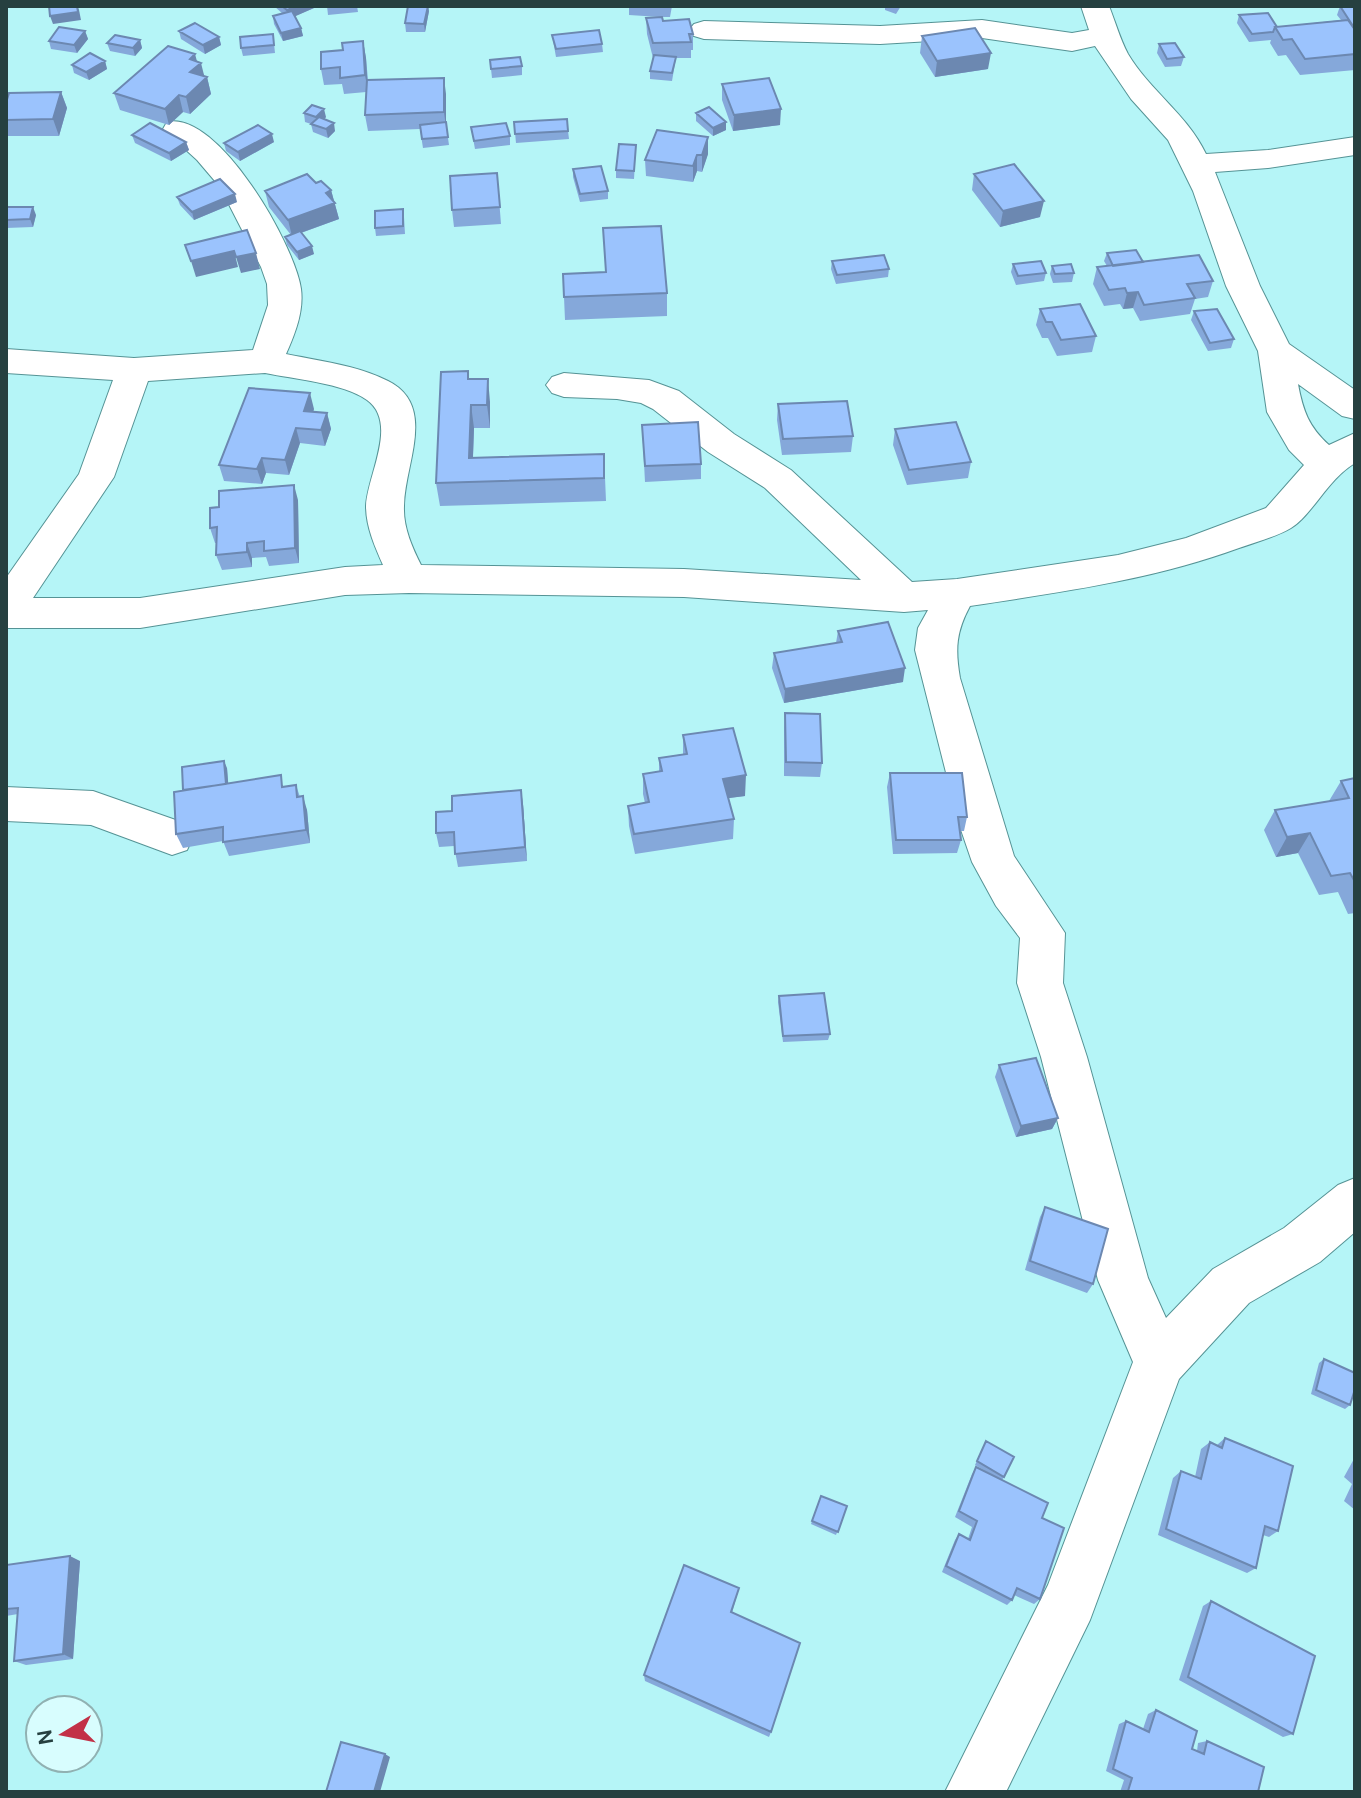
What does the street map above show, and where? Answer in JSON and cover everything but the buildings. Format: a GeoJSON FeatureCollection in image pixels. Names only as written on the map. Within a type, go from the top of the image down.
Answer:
{"type":"FeatureCollection","features":[{"type":"Feature","properties":{"kind":"street"},"geometry":{"type":"LineString","coordinates":[[6,611],[140,613],[345,581],[409,579],[684,583],[904,597],[957,593],[1118,569],[1193,550],[1279,518],[1341,455],[1302,441],[1285,412],[1275,351],[1243,286],[1212,199],[1171,121],[1142,93],[1113,54],[1101,21],[1072,42],[982,29],[926,34],[786,19],[704,30]]}},
{"type":"Feature","properties":{"kind":"street"},"geometry":{"type":"LineString","coordinates":[[178,129],[215,158],[245,197],[280,272],[285,297],[277,336],[265,361]]}},
{"type":"Feature","properties":{"kind":"street"},"geometry":{"type":"LineString","coordinates":[[1194,164],[1268,159],[1355,146]]}},
{"type":"Feature","properties":{"kind":"street"},"geometry":{"type":"LineString","coordinates":[[1275,351],[1355,407]]}},
{"type":"Feature","properties":{"kind":"street"},"geometry":{"type":"LineString","coordinates":[[6,361],[134,370],[265,361],[352,380],[378,390],[393,404],[399,433],[385,506],[391,542],[409,579]]}},
{"type":"Feature","properties":{"kind":"street"},"geometry":{"type":"LineString","coordinates":[[6,611],[96,477],[134,370]]}},
{"type":"Feature","properties":{"kind":"street"},"geometry":{"type":"LineString","coordinates":[[564,385],[617,387],[649,392],[666,400],[721,443],[778,479],[904,597]]}},
{"type":"Feature","properties":{"kind":"street"},"geometry":{"type":"LineString","coordinates":[[957,593],[938,628],[935,650],[940,678],[980,824],[994,862],[1012,893],[1043,933],[1040,983],[1064,1057],[1123,1280],[1159,1362]]}},
{"type":"Feature","properties":{"kind":"street"},"geometry":{"type":"LineString","coordinates":[[6,804],[93,808],[172,837]]}},
{"type":"Feature","properties":{"kind":"street"},"geometry":{"type":"LineString","coordinates":[[975,1792],[1070,1600],[1159,1362],[1231,1286],[1302,1245],[1355,1201]]}}]}
